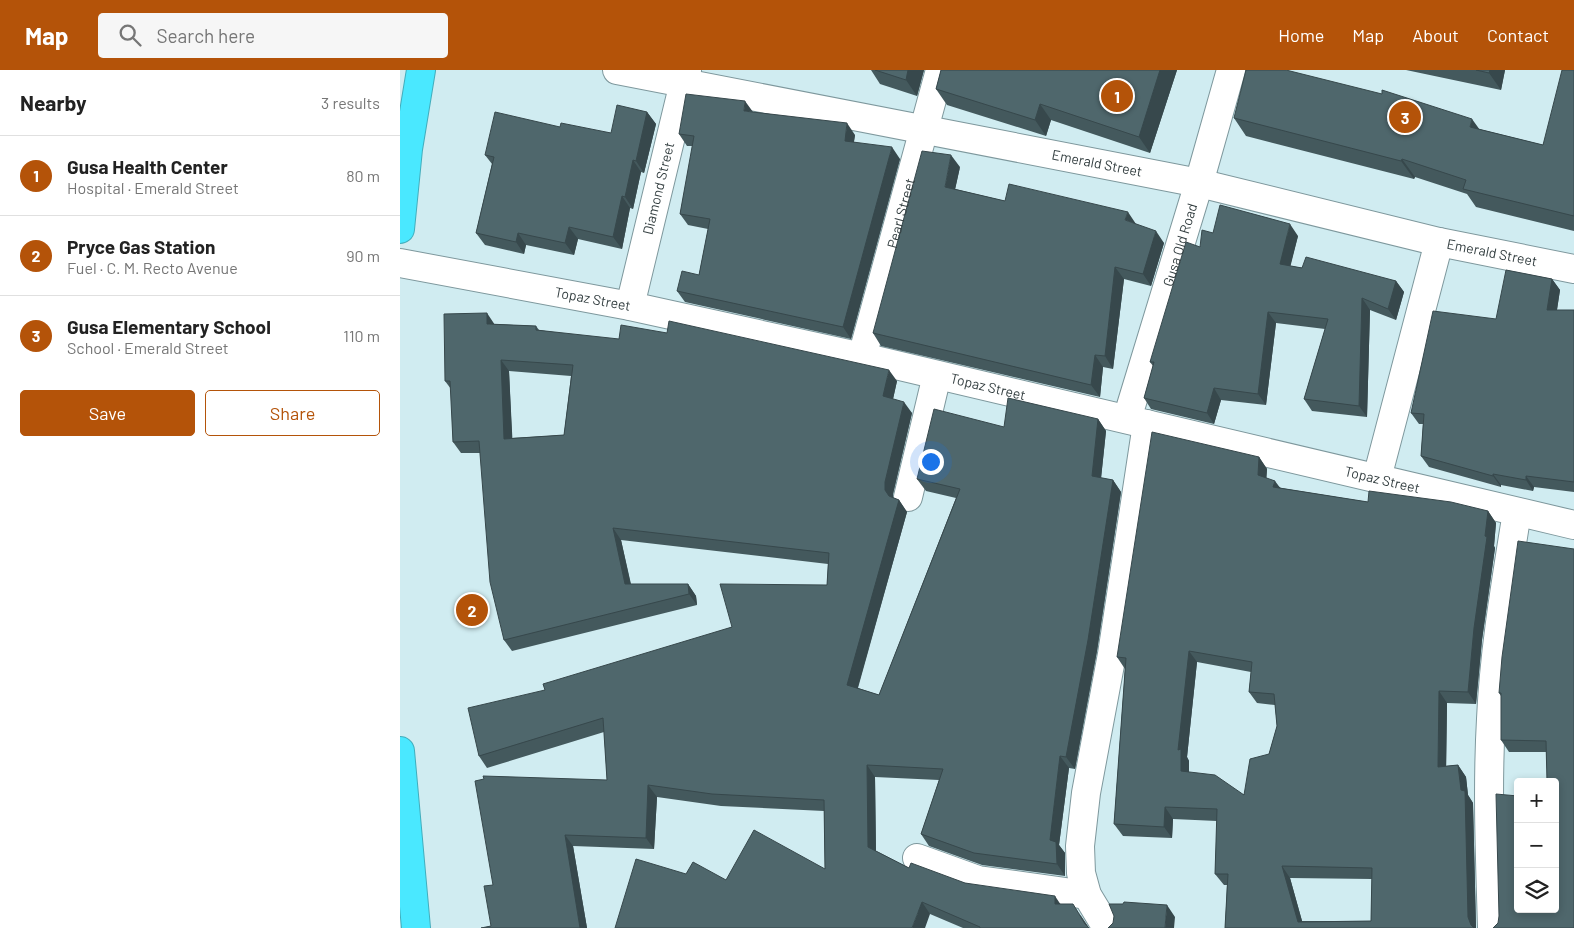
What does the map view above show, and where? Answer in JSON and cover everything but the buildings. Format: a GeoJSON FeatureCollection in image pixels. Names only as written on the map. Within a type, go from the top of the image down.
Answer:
{"type":"FeatureCollection","features":[{"type":"Feature","properties":{"kind":"highway"},"geometry":{"type":"LineString","coordinates":[[400,229],[408,96],[420,70]]}},
{"type":"Feature","properties":{"kind":"highway"},"geometry":{"type":"LineString","coordinates":[[400,751],[416,928]]}},
{"type":"Feature","properties":{"kind":"street","name":"Emerald Street"},"geometry":{"type":"LineString","coordinates":[[617,70],[685,77],[924,130],[1199,182],[1439,242],[1574,269]]}},
{"type":"Feature","properties":{"kind":"street","name":"Pearl Street"},"geometry":{"type":"LineString","coordinates":[[862,357],[940,70]]}},
{"type":"Feature","properties":{"kind":"street","name":"Gusa Old Road"},"geometry":{"type":"LineString","coordinates":[[1108,928],[1087,895],[1081,873],[1080,846],[1086,793],[1112,654],[1137,421],[1199,182],[1231,70]]}},
{"type":"Feature","properties":{"kind":"street","name":"Diamond Street"},"geometry":{"type":"LineString","coordinates":[[630,306],[685,77]]}},
{"type":"Feature","properties":{"kind":"street"},"geometry":{"type":"LineString","coordinates":[[1377,478],[1439,242]]}},
{"type":"Feature","properties":{"kind":"street","name":"Topaz Street"},"geometry":{"type":"LineString","coordinates":[[400,263],[630,306],[862,357],[1574,525]]}},
{"type":"Feature","properties":{"kind":"street"},"geometry":{"type":"LineString","coordinates":[[908,496],[937,375]]}},
{"type":"Feature","properties":{"kind":"street"},"geometry":{"type":"LineString","coordinates":[[1492,928],[1490,719],[1499,623],[1517,512]]}},
{"type":"Feature","properties":{"kind":"street"},"geometry":{"type":"LineString","coordinates":[[917,858],[978,880],[1087,895]]}},
{"type":"Feature","properties":{"kind":"place","name":"Gusa Health Center"},"geometry":{"type":"Point","coordinates":[1117,96]}},
{"type":"Feature","properties":{"kind":"place","name":"Gusa Elementary School"},"geometry":{"type":"Point","coordinates":[1405,117]}},
{"type":"Feature","properties":{"kind":"place","name":"Pryce Gas Station"},"geometry":{"type":"Point","coordinates":[472,610]}}]}
